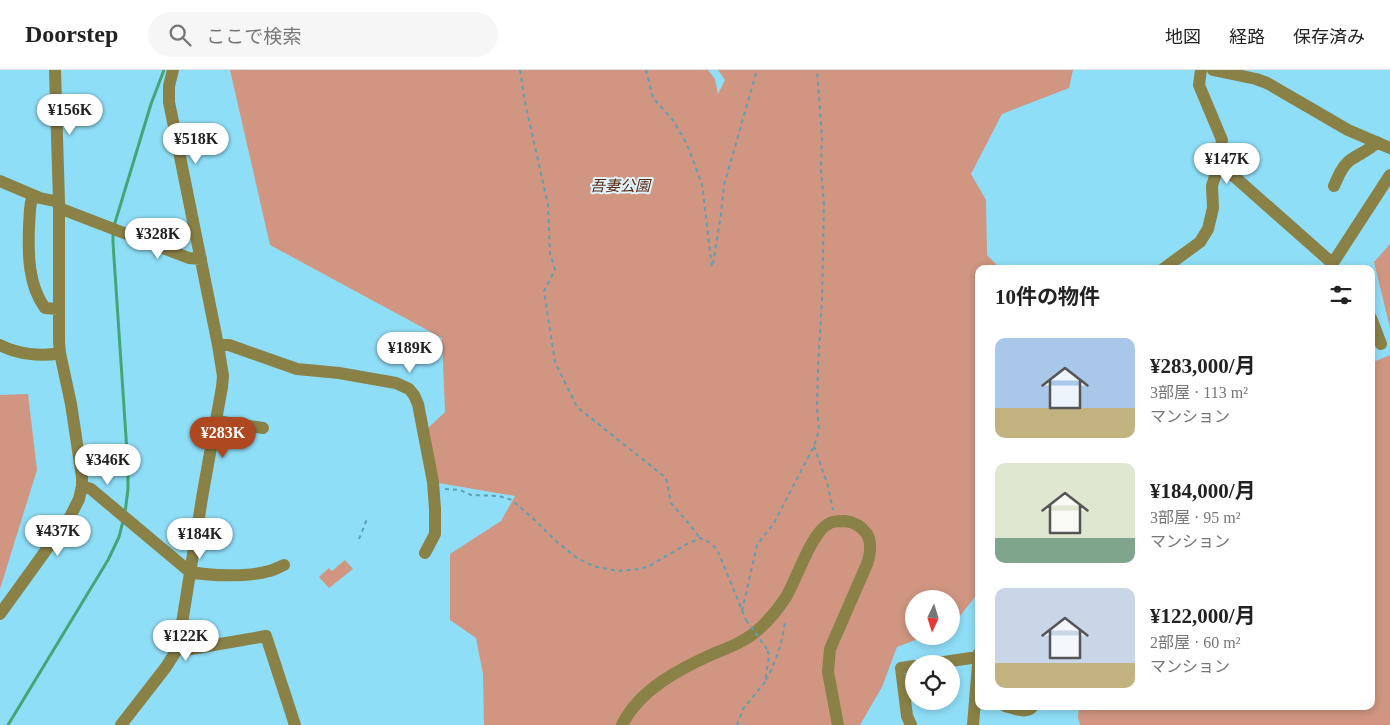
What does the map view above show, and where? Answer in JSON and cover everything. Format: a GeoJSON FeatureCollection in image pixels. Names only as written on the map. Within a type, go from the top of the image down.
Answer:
{"type":"FeatureCollection","features":[{"type":"Feature","properties":{"kind":"street"},"geometry":{"type":"LineString","coordinates":[[0,614],[70,517],[82,486],[71,404],[60,353],[58,309],[59,205],[55,70]]}},
{"type":"Feature","properties":{"kind":"street"},"geometry":{"type":"LineString","coordinates":[[121,725],[169,663],[178,648],[223,376],[168,102],[172,70]]}},
{"type":"Feature","properties":{"kind":"street"},"geometry":{"type":"LineString","coordinates":[[1168,265],[1200,242],[1208,228],[1213,208],[1212,186],[1219,163],[1222,140],[1199,85],[1201,70]]}},
{"type":"Feature","properties":{"kind":"street"},"geometry":{"type":"LineString","coordinates":[[1212,70],[1267,82],[1348,130],[1390,148]]}},
{"type":"Feature","properties":{"kind":"street"},"geometry":{"type":"LineString","coordinates":[[1334,186],[1344,166],[1377,142]]}},
{"type":"Feature","properties":{"kind":"street"},"geometry":{"type":"LineString","coordinates":[[1219,163],[1330,265]]}},
{"type":"Feature","properties":{"kind":"street"},"geometry":{"type":"LineString","coordinates":[[1332,265],[1390,175]]}},
{"type":"Feature","properties":{"kind":"street"},"geometry":{"type":"LineString","coordinates":[[0,181],[189,258],[201,259]]}},
{"type":"Feature","properties":{"kind":"street"},"geometry":{"type":"LineString","coordinates":[[33,195],[30,205],[28,256],[35,287],[43,306],[45,308],[58,309]]}},
{"type":"Feature","properties":{"kind":"street"},"geometry":{"type":"LineString","coordinates":[[1375,330],[1380,344]]}},
{"type":"Feature","properties":{"kind":"street"},"geometry":{"type":"LineString","coordinates":[[0,345],[23,353],[52,355],[60,353]]}},
{"type":"Feature","properties":{"kind":"street"},"geometry":{"type":"LineString","coordinates":[[218,345],[229,345],[297,368],[380,380],[409,389],[418,404],[433,487],[436,527],[425,553]]}},
{"type":"Feature","properties":{"kind":"street"},"geometry":{"type":"LineString","coordinates":[[216,421],[263,428]]}},
{"type":"Feature","properties":{"kind":"street"},"geometry":{"type":"LineString","coordinates":[[82,486],[91,489],[190,572],[202,575],[255,574],[284,565]]}},
{"type":"Feature","properties":{"kind":"street"},"geometry":{"type":"LineString","coordinates":[[622,725],[638,703],[653,688],[685,668],[749,638],[760,628],[786,596],[814,540],[823,528],[829,523],[847,521],[856,524],[865,532],[869,538],[870,554],[830,649],[828,672],[838,725]]}},
{"type":"Feature","properties":{"kind":"street"},"geometry":{"type":"LineString","coordinates":[[178,648],[185,650],[266,636],[295,725]]}},
{"type":"Feature","properties":{"kind":"street"},"geometry":{"type":"LineString","coordinates":[[960,658],[975,656]]}},
{"type":"Feature","properties":{"kind":"street"},"geometry":{"type":"LineString","coordinates":[[905,667],[901,668],[905,700]]}},
{"type":"Feature","properties":{"kind":"street"},"geometry":{"type":"LineString","coordinates":[[906,710],[911,725]]}},
{"type":"Feature","properties":{"kind":"street"},"geometry":{"type":"LineString","coordinates":[[973,725],[976,710]]}},
{"type":"Feature","properties":{"kind":"street"},"geometry":{"type":"LineString","coordinates":[[1018,710],[1024,712],[1030,710]]}},
{"type":"Feature","properties":{"kind":"path"},"geometry":{"type":"LineString","coordinates":[[520,70],[525,102],[548,205],[550,253],[555,270],[544,291],[556,362],[577,407],[666,478],[671,503],[700,538],[717,549],[746,620],[767,649],[769,656],[765,682]]}},
{"type":"Feature","properties":{"kind":"path"},"geometry":{"type":"LineString","coordinates":[[646,70],[653,98],[672,119],[686,142],[702,184],[712,268],[722,214],[724,185],[758,70]]}},
{"type":"Feature","properties":{"kind":"path"},"geometry":{"type":"LineString","coordinates":[[742,611],[757,545],[774,523],[814,446],[819,430],[817,408],[824,204],[821,169],[822,136],[817,70]]}},
{"type":"Feature","properties":{"kind":"path"},"geometry":{"type":"LineString","coordinates":[[814,446],[828,486],[834,512],[829,516],[829,523]]}},
{"type":"Feature","properties":{"kind":"path"},"geometry":{"type":"LineString","coordinates":[[433,487],[460,490],[471,495],[499,496],[512,500],[577,558],[593,566],[618,571],[640,569],[651,565],[700,538]]}},
{"type":"Feature","properties":{"kind":"path"},"geometry":{"type":"LineString","coordinates":[[359,539],[367,519]]}},
{"type":"Feature","properties":{"kind":"path"},"geometry":{"type":"LineString","coordinates":[[737,725],[743,709],[765,682],[773,667],[784,628],[785,616],[780,604]]}},
{"type":"Feature","properties":{"kind":"green space","name":"吾妻公園"},"geometry":{"type":"Polygon","coordinates":[[[230,70],[708,70],[715,79],[718,94],[725,80],[718,70],[1073,70],[1069,88],[1002,114],[971,174],[986,200],[987,255],[997,265],[975,265],[975,597],[960,616],[960,590],[905,590],[905,644],[897,647],[882,687],[860,725],[484,725],[483,674],[476,638],[450,620],[450,554],[501,521],[515,496],[433,482],[428,428],[445,412],[442,338],[270,245],[230,70]]]}},
{"type":"Feature","properties":{"kind":"green space"},"geometry":{"type":"Polygon","coordinates":[[[1390,244],[1390,328],[1375,265],[1374,262],[1390,244]]]}},
{"type":"Feature","properties":{"kind":"green space"},"geometry":{"type":"Polygon","coordinates":[[[1390,355],[1390,725],[1080,725],[1079,710],[1375,710],[1375,361],[1390,355]]]}},
{"type":"Feature","properties":{"kind":"green space"},"geometry":{"type":"Polygon","coordinates":[[[28,394],[37,470],[0,589],[0,395],[28,394]]]}},
{"type":"Feature","properties":{"kind":"green space"},"geometry":{"type":"Polygon","coordinates":[[[345,560],[353,569],[329,588],[319,577],[329,568],[332,571],[345,560]]]}},
{"type":"Feature","properties":{"kind":"waterway"},"geometry":{"type":"LineString","coordinates":[[114,226],[151,104],[164,70]]}},
{"type":"Feature","properties":{"kind":"waterway"},"geometry":{"type":"LineString","coordinates":[[113,232],[128,467],[125,513]]}},
{"type":"Feature","properties":{"kind":"waterway"},"geometry":{"type":"LineString","coordinates":[[8,725],[108,560],[119,537],[123,521]]}}]}
